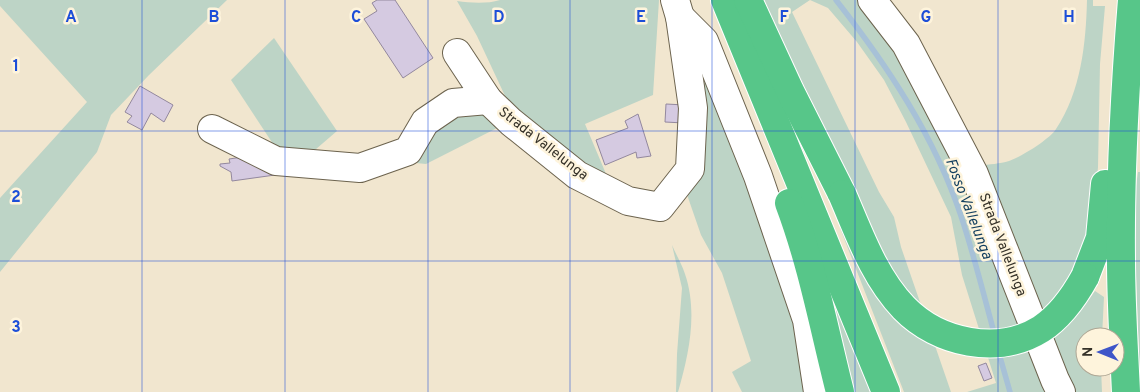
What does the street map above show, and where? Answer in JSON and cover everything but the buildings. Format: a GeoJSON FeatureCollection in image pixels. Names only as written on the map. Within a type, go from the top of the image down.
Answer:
{"type":"FeatureCollection","features":[{"type":"Feature","properties":{"kind":"highway"},"geometry":{"type":"LineString","coordinates":[[726,0],[886,392]]}},
{"type":"Feature","properties":{"kind":"highway"},"geometry":{"type":"LineString","coordinates":[[748,0],[790,91],[842,194],[874,265],[890,291],[904,309],[921,322],[949,338],[964,342],[1003,342],[1029,334],[1040,329],[1060,312],[1074,296],[1085,277],[1100,238],[1109,114],[1126,86]]}},
{"type":"Feature","properties":{"kind":"highway"},"geometry":{"type":"LineString","coordinates":[[1126,392],[1121,259],[1122,176],[1126,86],[1134,16]]}},
{"type":"Feature","properties":{"kind":"highway"},"geometry":{"type":"LineString","coordinates":[[782,141],[774,167],[800,233],[840,392]]}},
{"type":"Feature","properties":{"kind":"street","name":"Strada Vallelunga"},"geometry":{"type":"LineString","coordinates":[[872,0],[906,44],[974,174],[1061,392]]}},
{"type":"Feature","properties":{"kind":"street","name":"Strada Vallelunga"},"geometry":{"type":"LineString","coordinates":[[677,8],[704,41],[758,176],[806,320],[818,392]]}},
{"type":"Feature","properties":{"kind":"street","name":"Strada Vallelunga"},"geometry":{"type":"LineString","coordinates":[[458,53],[488,100],[511,122],[578,175],[628,201],[660,207],[690,169],[693,108],[677,8]]}},
{"type":"Feature","properties":{"kind":"street"},"geometry":{"type":"LineString","coordinates":[[212,130],[276,161],[360,168],[408,151],[425,122],[453,103],[488,100]]}},
{"type":"Feature","properties":{"kind":"green space"},"geometry":{"type":"Polygon","coordinates":[[[0,0],[227,0],[149,75],[111,115],[97,152],[0,272],[0,198],[87,102],[0,6],[0,0]]]}},
{"type":"Feature","properties":{"kind":"green space"},"geometry":{"type":"Polygon","coordinates":[[[500,0],[659,0],[653,95],[585,124],[609,181],[514,115],[477,36],[457,1],[479,3],[500,0]]]}},
{"type":"Feature","properties":{"kind":"green space"},"geometry":{"type":"Polygon","coordinates":[[[757,0],[810,0],[792,12],[879,192],[894,217],[901,247],[951,392],[904,392],[840,228],[858,220],[757,0]]]}},
{"type":"Feature","properties":{"kind":"green space"},"geometry":{"type":"Polygon","coordinates":[[[810,0],[865,0],[979,197],[1057,392],[967,392],[996,383],[962,275],[951,217],[884,80],[857,42],[828,8],[810,0]]]}},
{"type":"Feature","properties":{"kind":"green space"},"geometry":{"type":"Polygon","coordinates":[[[1087,0],[1093,0],[1093,6],[1105,6],[1100,64],[1098,167],[1093,222],[1076,272],[1049,306],[1040,312],[979,166],[1002,163],[1014,159],[1042,142],[1056,129],[1077,83],[1083,50],[1087,0]]]}},
{"type":"Feature","properties":{"kind":"green space"},"geometry":{"type":"Polygon","coordinates":[[[274,38],[337,131],[301,162],[283,159],[231,80],[274,38]]]}},
{"type":"Feature","properties":{"kind":"green space"},"geometry":{"type":"Polygon","coordinates":[[[698,42],[782,264],[807,392],[742,392],[732,372],[751,361],[722,273],[701,235],[684,186],[698,42]]]}},
{"type":"Feature","properties":{"kind":"green space"},"geometry":{"type":"Polygon","coordinates":[[[487,104],[505,124],[426,164],[406,162],[436,117],[487,104]]]}},
{"type":"Feature","properties":{"kind":"green space"},"geometry":{"type":"Polygon","coordinates":[[[1138,172],[1140,172],[1140,381],[1135,249],[1135,193],[1138,172]]]}},
{"type":"Feature","properties":{"kind":"green space"},"geometry":{"type":"Polygon","coordinates":[[[672,245],[685,274],[691,303],[686,363],[678,392],[676,392],[677,354],[682,288],[672,245]]]}},
{"type":"Feature","properties":{"kind":"green space"},"geometry":{"type":"Polygon","coordinates":[[[1095,291],[1104,297],[1102,327],[1075,327],[1075,377],[1101,377],[1102,392],[1073,392],[1050,342],[1063,331],[1095,291]]]}},
{"type":"Feature","properties":{"kind":"green space"},"geometry":{"type":"Polygon","coordinates":[[[834,294],[875,392],[853,392],[838,331],[834,294]]]}},
{"type":"Feature","properties":{"kind":"waterway","name":"Fosso Vallelunga"},"geometry":{"type":"LineString","coordinates":[[836,0],[891,76],[938,158],[966,231],[995,336]]}},
{"type":"Feature","properties":{"kind":"waterway","name":"Fosso Vallelunga"},"geometry":{"type":"LineString","coordinates":[[998,350],[1010,392]]}}]}
